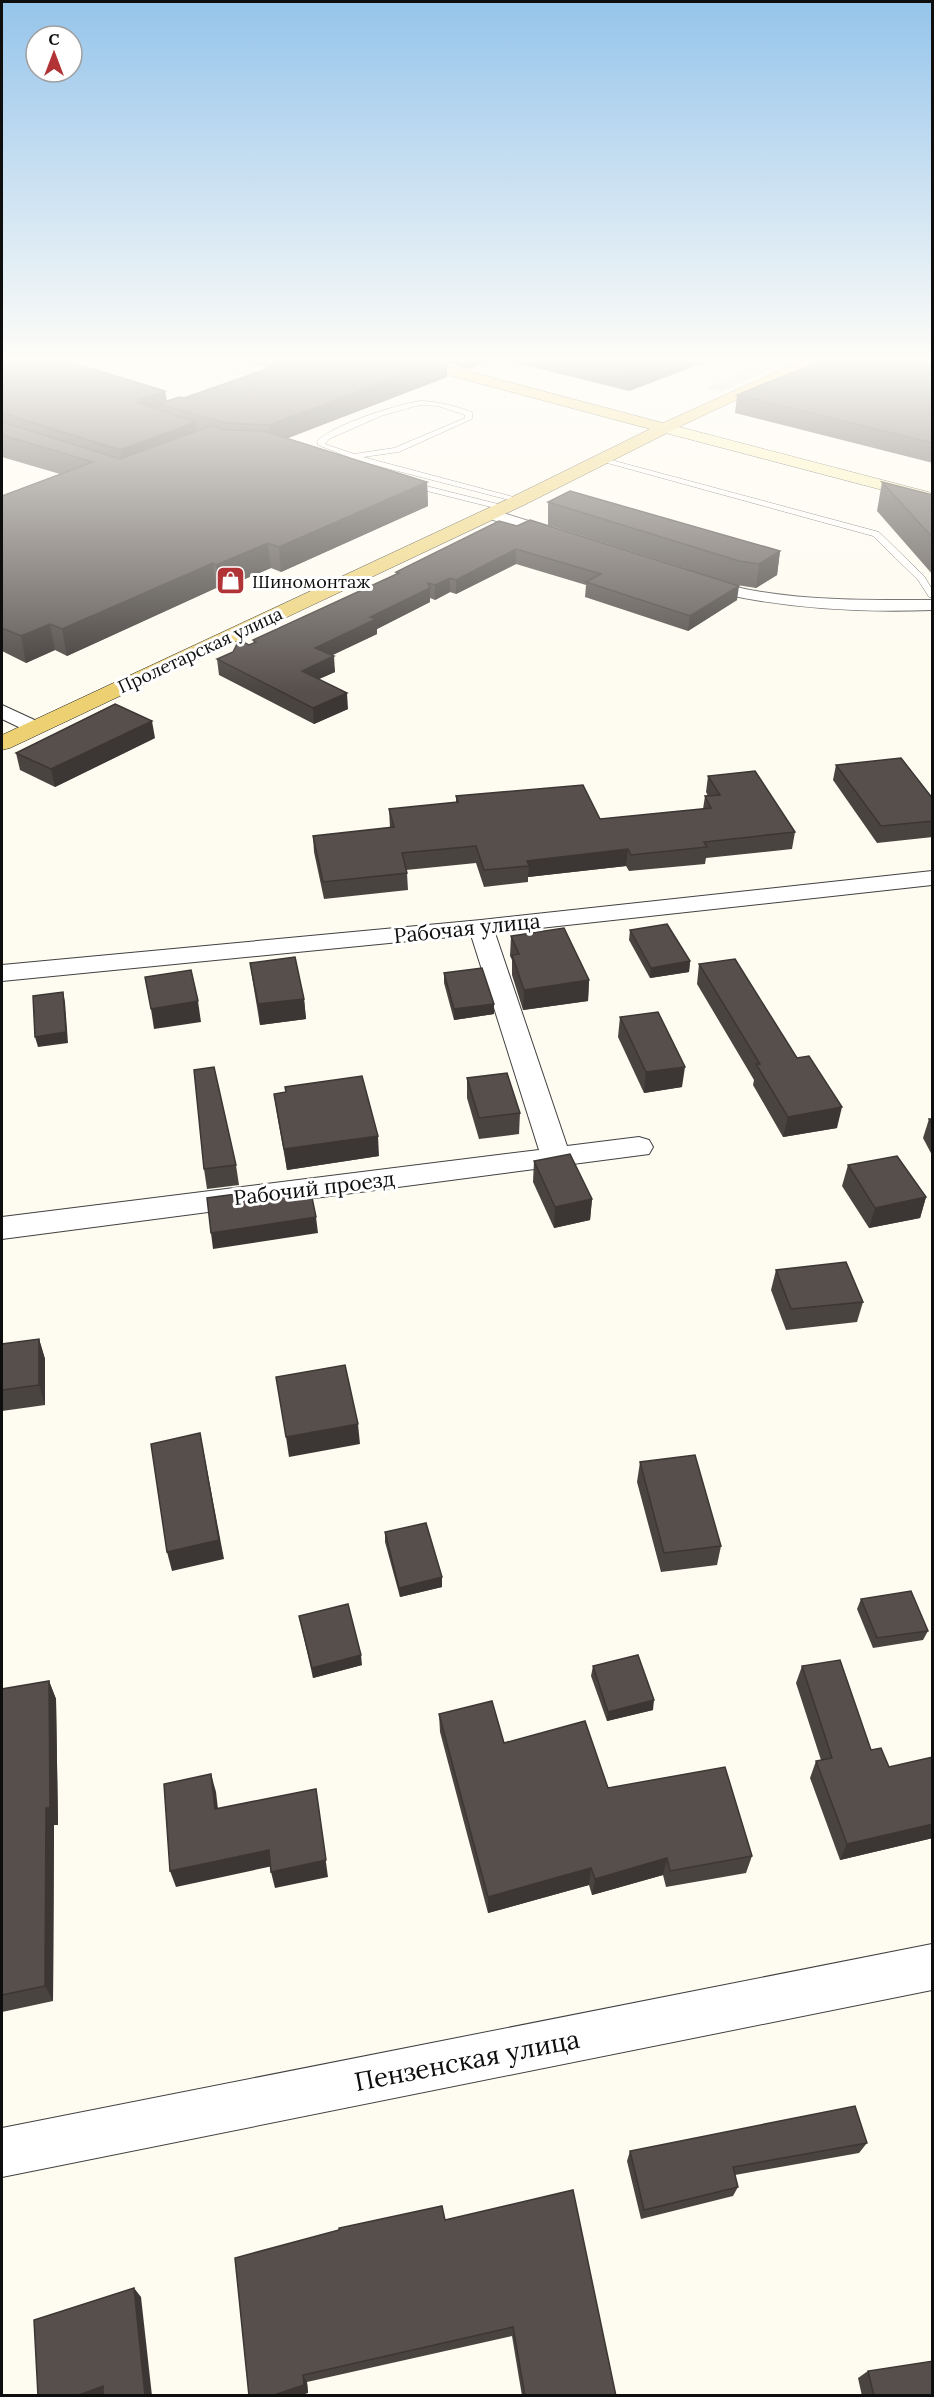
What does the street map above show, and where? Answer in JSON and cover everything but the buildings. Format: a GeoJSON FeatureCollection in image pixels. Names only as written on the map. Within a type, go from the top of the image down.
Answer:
{"type":"FeatureCollection","features":[{"type":"Feature","properties":{"kind":"main road","name":"Пролетарская улица"},"geometry":{"type":"LineString","coordinates":[[2,743],[583,469]]}},
{"type":"Feature","properties":{"kind":"main road"},"geometry":{"type":"LineString","coordinates":[[821,469],[933,498]]}},
{"type":"Feature","properties":{"kind":"street"},"geometry":{"type":"LineString","coordinates":[[503,508],[574,541]]}},
{"type":"Feature","properties":{"kind":"street"},"geometry":{"type":"LineString","coordinates":[[686,578],[730,592],[776,601],[838,606],[933,605]]}},
{"type":"Feature","properties":{"kind":"street"},"geometry":{"type":"LineString","coordinates":[[2,711],[34,728]]}},
{"type":"Feature","properties":{"kind":"street","name":"Рабочая улица"},"geometry":{"type":"LineString","coordinates":[[2,973],[481,927],[933,878]]}},
{"type":"Feature","properties":{"kind":"street"},"geometry":{"type":"LineString","coordinates":[[481,927],[556,1157]]}},
{"type":"Feature","properties":{"kind":"street","name":"Рабочий проезд"},"geometry":{"type":"LineString","coordinates":[[2,1228],[639,1147]]}},
{"type":"Feature","properties":{"kind":"street","name":"Пензенская улица"},"geometry":{"type":"LineString","coordinates":[[2,2153],[933,1967]]}},
{"type":"Feature","properties":{"kind":"lane"},"geometry":{"type":"LineString","coordinates":[[391,469],[503,508]]}},
{"type":"Feature","properties":{"kind":"lane"},"geometry":{"type":"LineString","coordinates":[[639,469],[876,534],[921,578],[933,595]]}},
{"type":"Feature","properties":{"kind":"lane"},"geometry":{"type":"LineString","coordinates":[[402,483],[503,508]]}},
{"type":"Feature","properties":{"kind":"place","name":"Шиномонтаж"},"geometry":{"type":"Point","coordinates":[231,581]}}]}
